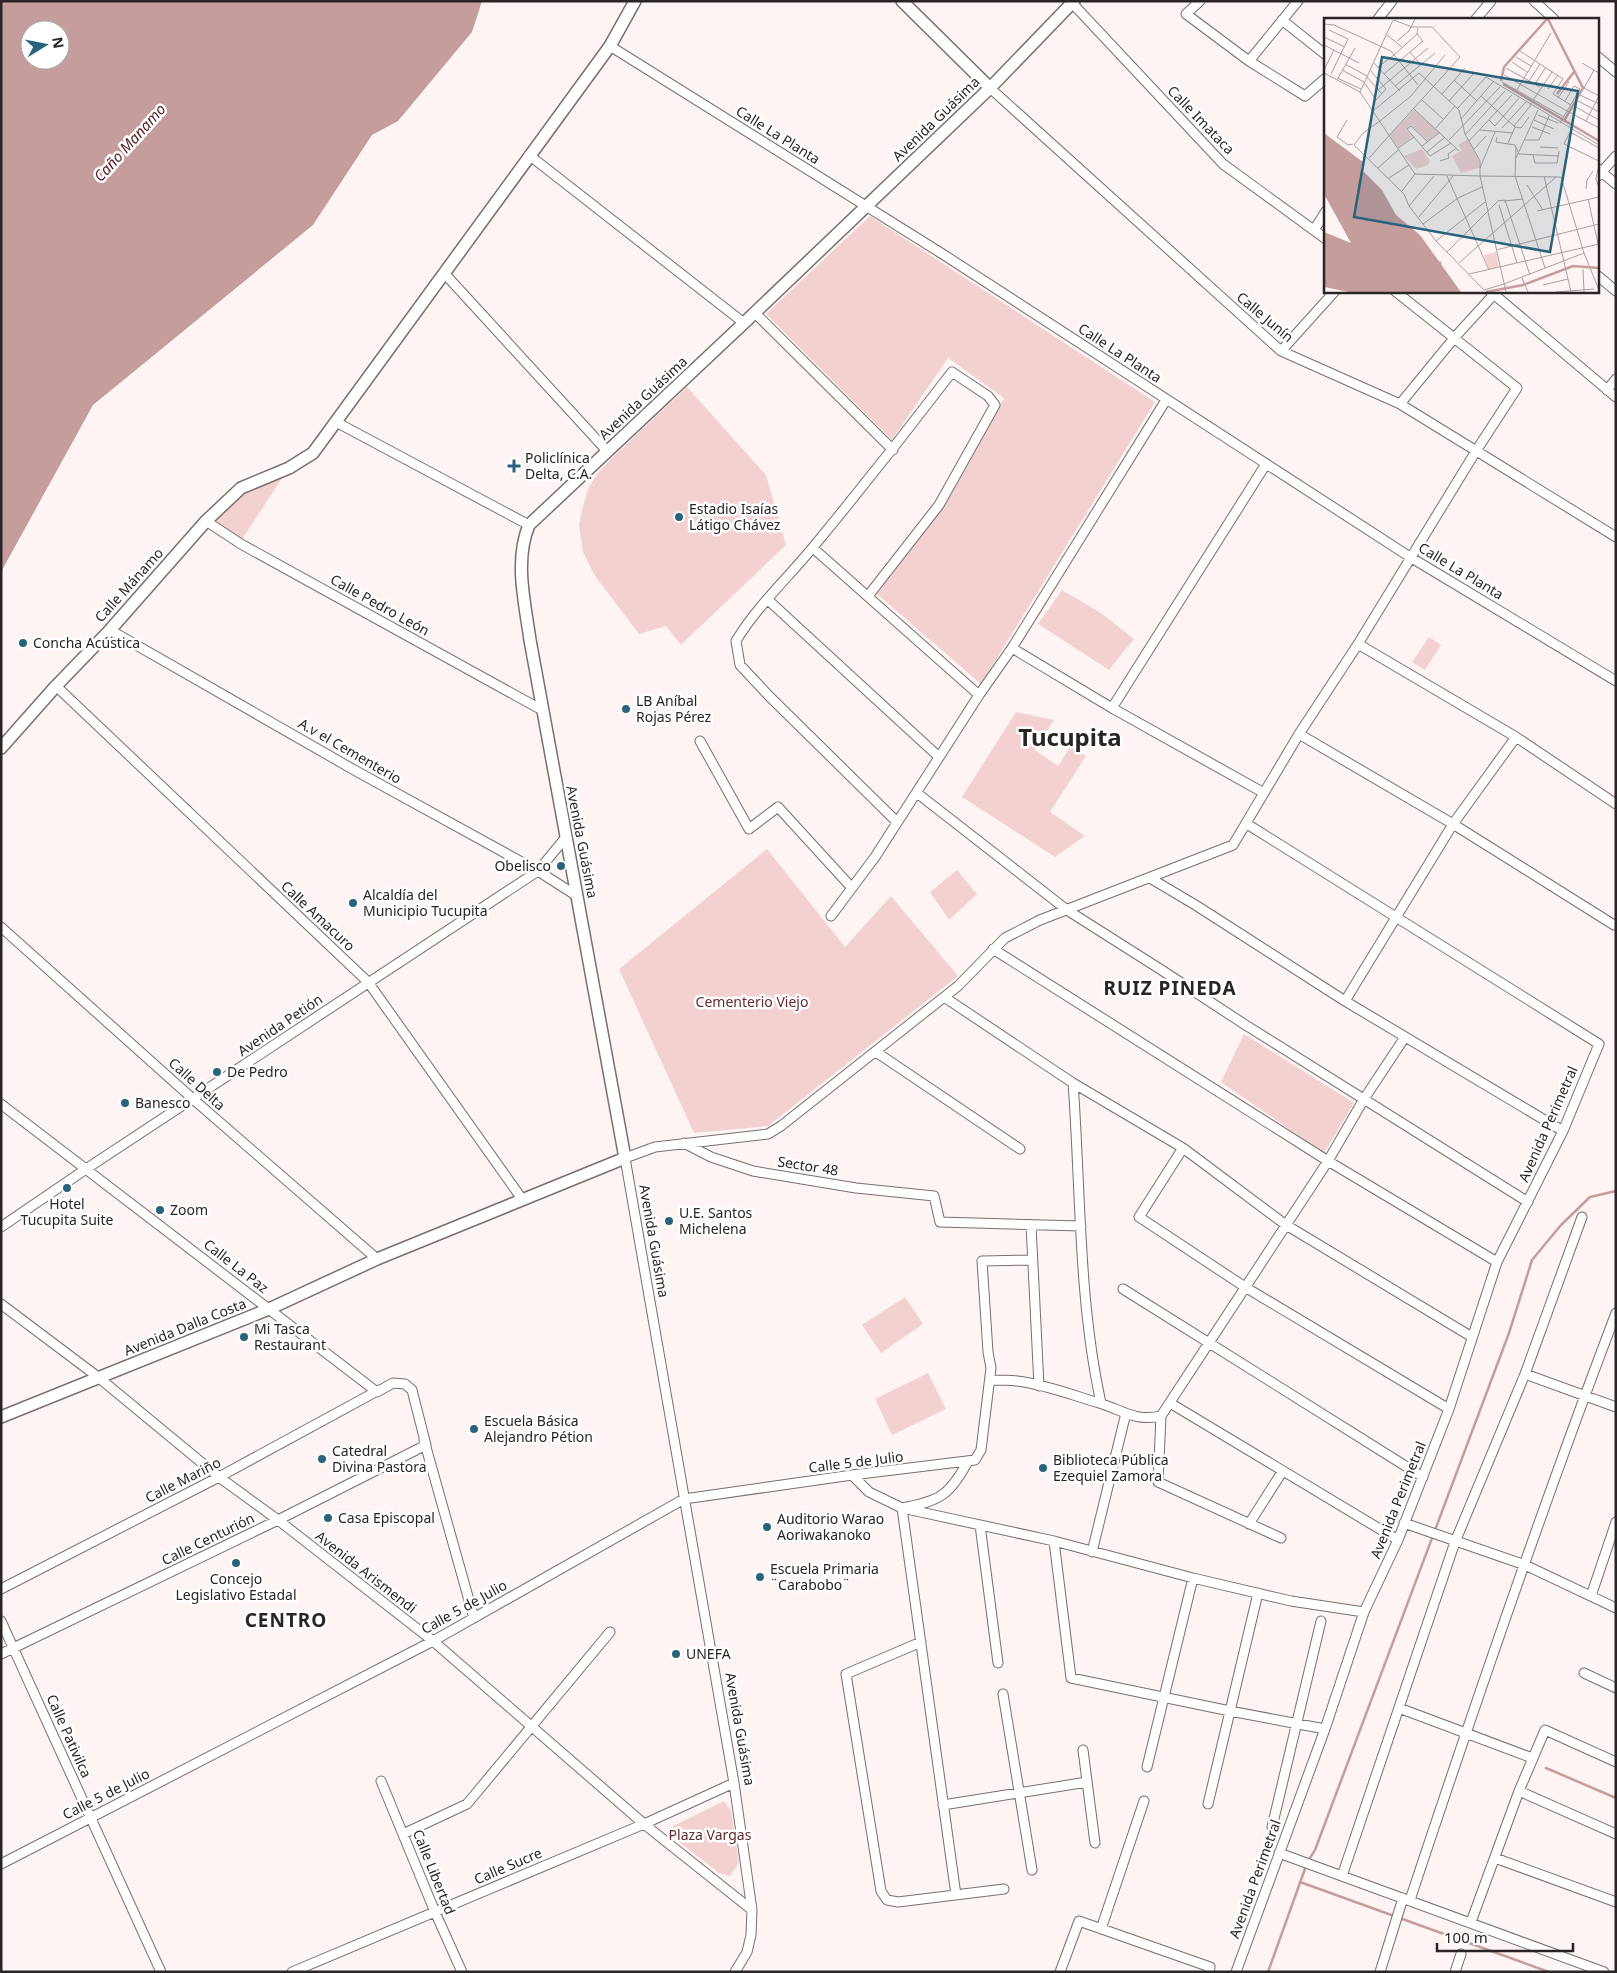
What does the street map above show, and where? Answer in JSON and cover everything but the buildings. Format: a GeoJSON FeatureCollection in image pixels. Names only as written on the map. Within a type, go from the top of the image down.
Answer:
{"type":"FeatureCollection","features":[{"type":"Feature","properties":{"kind":"main road"},"geometry":{"type":"LineString","coordinates":[[336,422],[610,46],[635,1]]}},
{"type":"Feature","properties":{"kind":"main road"},"geometry":{"type":"LineString","coordinates":[[902,1],[990,88]]}},
{"type":"Feature","properties":{"kind":"main road","name":"Avenida Guásima"},"geometry":{"type":"LineString","coordinates":[[625,1158],[542,710],[522,579],[522,551],[528,525],[608,452],[866,207],[990,88],[1073,2]]}},
{"type":"Feature","properties":{"kind":"main road","name":"Calle Mánamo"},"geometry":{"type":"LineString","coordinates":[[1,748],[56,686],[110,630],[206,521],[241,488],[288,468],[313,453],[336,422]]}},
{"type":"Feature","properties":{"kind":"main road","name":"Avenida Dalla Costa"},"geometry":{"type":"LineString","coordinates":[[1,1417],[269,1309],[377,1259],[625,1158]]}},
{"type":"Feature","properties":{"kind":"street"},"geometry":{"type":"LineString","coordinates":[[1200,1],[1186,14],[1249,61],[1305,96],[1324,80]]}},
{"type":"Feature","properties":{"kind":"street"},"geometry":{"type":"LineString","coordinates":[[1249,61],[1298,1]]}},
{"type":"Feature","properties":{"kind":"street"},"geometry":{"type":"LineString","coordinates":[[1379,18],[1392,1]]}},
{"type":"Feature","properties":{"kind":"street"},"geometry":{"type":"LineString","coordinates":[[1477,18],[1490,1]]}},
{"type":"Feature","properties":{"kind":"street"},"geometry":{"type":"LineString","coordinates":[[1534,1],[1553,18]]}},
{"type":"Feature","properties":{"kind":"street","name":"Calle Imataca"},"geometry":{"type":"LineString","coordinates":[[1073,2],[1223,164],[1324,238]]}},
{"type":"Feature","properties":{"kind":"street"},"geometry":{"type":"LineString","coordinates":[[1282,20],[1324,53]]}},
{"type":"Feature","properties":{"kind":"street","name":"Calle La Planta"},"geometry":{"type":"LineString","coordinates":[[610,46],[941,253],[1410,556],[1616,681]]}},
{"type":"Feature","properties":{"kind":"street"},"geometry":{"type":"LineString","coordinates":[[1600,59],[1616,72]]}},
{"type":"Feature","properties":{"kind":"street","name":"Calle Junín"},"geometry":{"type":"LineString","coordinates":[[990,88],[1281,351],[1400,404],[1616,536]]}},
{"type":"Feature","properties":{"kind":"street"},"geometry":{"type":"LineString","coordinates":[[529,156],[744,323]]}},
{"type":"Feature","properties":{"kind":"street"},"geometry":{"type":"LineString","coordinates":[[1616,156],[1600,172],[1616,184]]}},
{"type":"Feature","properties":{"kind":"street"},"geometry":{"type":"LineString","coordinates":[[1314,230],[1324,214]]}},
{"type":"Feature","properties":{"kind":"street"},"geometry":{"type":"LineString","coordinates":[[445,274],[608,452]]}},
{"type":"Feature","properties":{"kind":"street"},"geometry":{"type":"LineString","coordinates":[[1600,278],[1616,291]]}},
{"type":"Feature","properties":{"kind":"street"},"geometry":{"type":"LineString","coordinates":[[1281,351],[1334,292]]}},
{"type":"Feature","properties":{"kind":"street"},"geometry":{"type":"LineString","coordinates":[[625,1158],[655,1147],[768,1134],[876,1052],[958,986],[1005,938],[1020,929],[1233,845],[1299,734],[1358,644],[1410,556],[1517,388],[1396,292]]}},
{"type":"Feature","properties":{"kind":"street"},"geometry":{"type":"LineString","coordinates":[[1400,404],[1494,292],[1616,398]]}},
{"type":"Feature","properties":{"kind":"street"},"geometry":{"type":"LineString","coordinates":[[755,312],[893,450]]}},
{"type":"Feature","properties":{"kind":"street"},"geometry":{"type":"LineString","coordinates":[[868,596],[939,506],[995,405],[988,396],[952,372],[893,450],[813,548],[748,622],[736,640],[740,665],[897,822]]}},
{"type":"Feature","properties":{"kind":"street"},"geometry":{"type":"LineString","coordinates":[[1607,390],[1616,379]]}},
{"type":"Feature","properties":{"kind":"street"},"geometry":{"type":"LineString","coordinates":[[831,916],[875,857],[979,695],[1012,648],[1166,400]]}},
{"type":"Feature","properties":{"kind":"street"},"geometry":{"type":"LineString","coordinates":[[336,422],[528,525]]}},
{"type":"Feature","properties":{"kind":"street"},"geometry":{"type":"LineString","coordinates":[[1112,708],[1266,464]]}},
{"type":"Feature","properties":{"kind":"street","name":"Calle Pedro León"},"geometry":{"type":"LineString","coordinates":[[206,521],[241,544],[542,710]]}},
{"type":"Feature","properties":{"kind":"street"},"geometry":{"type":"LineString","coordinates":[[813,548],[979,695]]}},
{"type":"Feature","properties":{"kind":"street"},"geometry":{"type":"LineString","coordinates":[[767,600],[939,757]]}},
{"type":"Feature","properties":{"kind":"street","name":"A.v el Cementerio"},"geometry":{"type":"LineString","coordinates":[[110,630],[356,771],[538,872],[577,896]]}},
{"type":"Feature","properties":{"kind":"street"},"geometry":{"type":"LineString","coordinates":[[1358,644],[1516,737],[1616,804]]}},
{"type":"Feature","properties":{"kind":"street"},"geometry":{"type":"LineString","coordinates":[[1012,648],[1112,708],[1264,792]]}},
{"type":"Feature","properties":{"kind":"street","name":"Calle Amacuro"},"geometry":{"type":"LineString","coordinates":[[56,686],[368,982],[522,1199]]}},
{"type":"Feature","properties":{"kind":"street"},"geometry":{"type":"LineString","coordinates":[[1299,734],[1453,824],[1614,925]]}},
{"type":"Feature","properties":{"kind":"street"},"geometry":{"type":"LineString","coordinates":[[1345,1001],[1453,824],[1516,737]]}},
{"type":"Feature","properties":{"kind":"street"},"geometry":{"type":"LineString","coordinates":[[700,740],[748,829],[778,806],[852,888]]}},
{"type":"Feature","properties":{"kind":"street"},"geometry":{"type":"LineString","coordinates":[[917,794],[1067,910],[1528,1202]]}},
{"type":"Feature","properties":{"kind":"street"},"geometry":{"type":"LineString","coordinates":[[1247,824],[1396,919]]}},
{"type":"Feature","properties":{"kind":"street","name":"Avenida Petión"},"geometry":{"type":"LineString","coordinates":[[1,1227],[368,982],[538,872],[566,836]]}},
{"type":"Feature","properties":{"kind":"street"},"geometry":{"type":"LineString","coordinates":[[1150,878],[1345,1001],[1562,1131]]}},
{"type":"Feature","properties":{"kind":"street","name":"Avenida Perimetral"},"geometry":{"type":"LineString","coordinates":[[1236,1972],[1325,1729],[1364,1612],[1398,1540],[1449,1408],[1497,1262],[1562,1131],[1599,1044],[1396,919]]}},
{"type":"Feature","properties":{"kind":"street","name":"Calle Delta"},"geometry":{"type":"LineString","coordinates":[[1,927],[193,1100],[377,1259]]}},
{"type":"Feature","properties":{"kind":"street"},"geometry":{"type":"LineString","coordinates":[[993,949],[1328,1161],[1497,1262]]}},
{"type":"Feature","properties":{"kind":"street"},"geometry":{"type":"LineString","coordinates":[[944,997],[1073,1083],[1183,1148],[1286,1225],[1472,1336]]}},
{"type":"Feature","properties":{"kind":"street"},"geometry":{"type":"LineString","coordinates":[[1281,1538],[1158,1482],[1161,1416],[1328,1161],[1404,1036]]}},
{"type":"Feature","properties":{"kind":"street"},"geometry":{"type":"LineString","coordinates":[[876,1052],[1020,1149]]}},
{"type":"Feature","properties":{"kind":"street"},"geometry":{"type":"LineString","coordinates":[[1073,1083],[1084,1290],[1094,1373],[1101,1403]]}},
{"type":"Feature","properties":{"kind":"street","name":"Calle La Paz"},"geometry":{"type":"LineString","coordinates":[[1,1104],[377,1392]]}},
{"type":"Feature","properties":{"kind":"street","name":"Sector 48"},"geometry":{"type":"LineString","coordinates":[[683,1143],[710,1157],[753,1171],[856,1188],[934,1196],[940,1222],[1031,1225]]}},
{"type":"Feature","properties":{"kind":"street"},"geometry":{"type":"LineString","coordinates":[[1183,1148],[1140,1217],[1244,1287],[1449,1408]]}},
{"type":"Feature","properties":{"kind":"street","name":"Avenida Guásima"},"geometry":{"type":"LineString","coordinates":[[625,1158],[734,1783],[752,1910],[751,1935],[747,1952],[735,1972]]}},
{"type":"Feature","properties":{"kind":"street"},"geometry":{"type":"LineString","coordinates":[[1342,1876],[1455,1542],[1525,1374],[1582,1217]]}},
{"type":"Feature","properties":{"kind":"street"},"geometry":{"type":"LineString","coordinates":[[1039,1386],[1031,1225],[1081,1226]]}},
{"type":"Feature","properties":{"kind":"street"},"geometry":{"type":"LineString","coordinates":[[902,1508],[922,1504],[942,1496],[957,1481],[967,1463],[975,1460],[981,1450],[990,1380],[982,1261],[1032,1260]]}},
{"type":"Feature","properties":{"kind":"street"},"geometry":{"type":"LineString","coordinates":[[1123,1289],[1423,1478]]}},
{"type":"Feature","properties":{"kind":"street","name":"Avenida Arismendi"},"geometry":{"type":"LineString","coordinates":[[1,1304],[98,1377],[218,1477],[278,1520],[433,1641],[644,1824],[752,1910]]}},
{"type":"Feature","properties":{"kind":"street"},"geometry":{"type":"LineString","coordinates":[[1380,1972],[1584,1396],[1616,1313]]}},
{"type":"Feature","properties":{"kind":"street"},"geometry":{"type":"LineString","coordinates":[[1525,1374],[1616,1408]]}},
{"type":"Feature","properties":{"kind":"street"},"geometry":{"type":"LineString","coordinates":[[990,1380],[1017,1381],[1039,1386],[1101,1403],[1147,1419],[1161,1416]]}},
{"type":"Feature","properties":{"kind":"street"},"geometry":{"type":"LineString","coordinates":[[377,1392],[393,1383],[405,1384],[412,1390],[474,1618]]}},
{"type":"Feature","properties":{"kind":"street","name":"Calle Mariño"},"geometry":{"type":"LineString","coordinates":[[1,1589],[218,1477],[377,1392]]}},
{"type":"Feature","properties":{"kind":"street"},"geometry":{"type":"LineString","coordinates":[[1170,1403],[1398,1540]]}},
{"type":"Feature","properties":{"kind":"street"},"geometry":{"type":"LineString","coordinates":[[1092,1552],[1126,1413]]}},
{"type":"Feature","properties":{"kind":"street","name":"Calle Centurión"},"geometry":{"type":"LineString","coordinates":[[1,1654],[278,1520],[426,1445]]}},
{"type":"Feature","properties":{"kind":"street","name":"Calle 5 de Julio"},"geometry":{"type":"LineString","coordinates":[[1,1864],[433,1641],[684,1499],[852,1475],[967,1463]]}},
{"type":"Feature","properties":{"kind":"street"},"geometry":{"type":"LineString","coordinates":[[1248,1524],[1282,1472]]}},
{"type":"Feature","properties":{"kind":"street"},"geometry":{"type":"LineString","coordinates":[[852,1475],[869,1492],[902,1508],[1054,1542],[1258,1593],[1364,1612]]}},
{"type":"Feature","properties":{"kind":"street"},"geometry":{"type":"LineString","coordinates":[[902,1508],[956,1895]]}},
{"type":"Feature","properties":{"kind":"street"},"geometry":{"type":"LineString","coordinates":[[1591,1596],[1614,1537],[1616,1522]]}},
{"type":"Feature","properties":{"kind":"street"},"geometry":{"type":"LineString","coordinates":[[1404,1523],[1525,1565],[1616,1608]]}},
{"type":"Feature","properties":{"kind":"street"},"geometry":{"type":"LineString","coordinates":[[980,1525],[998,1663]]}},
{"type":"Feature","properties":{"kind":"street"},"geometry":{"type":"LineString","coordinates":[[1054,1542],[1071,1678],[1325,1729]]}},
{"type":"Feature","properties":{"kind":"street"},"geometry":{"type":"LineString","coordinates":[[1147,1767],[1193,1578]]}},
{"type":"Feature","properties":{"kind":"street"},"geometry":{"type":"LineString","coordinates":[[1208,1804],[1258,1593]]}},
{"type":"Feature","properties":{"kind":"street","name":"Calle Pativilca"},"geometry":{"type":"LineString","coordinates":[[1,1621],[161,1972]]}},
{"type":"Feature","properties":{"kind":"street"},"geometry":{"type":"LineString","coordinates":[[1272,1827],[1321,1621]]}},
{"type":"Feature","properties":{"kind":"street"},"geometry":{"type":"LineString","coordinates":[[403,1834],[467,1804],[610,1632]]}},
{"type":"Feature","properties":{"kind":"street"},"geometry":{"type":"LineString","coordinates":[[921,1642],[846,1674],[881,1892],[887,1900],[898,1902],[1004,1889]]}},
{"type":"Feature","properties":{"kind":"street"},"geometry":{"type":"LineString","coordinates":[[1584,1673],[1616,1688]]}},
{"type":"Feature","properties":{"kind":"street"},"geometry":{"type":"LineString","coordinates":[[1003,1694],[1032,1870]]}},
{"type":"Feature","properties":{"kind":"street"},"geometry":{"type":"LineString","coordinates":[[1399,1708],[1532,1758]]}},
{"type":"Feature","properties":{"kind":"street"},"geometry":{"type":"LineString","coordinates":[[1471,1922],[1519,1791],[1545,1730],[1616,1762]]}},
{"type":"Feature","properties":{"kind":"street"},"geometry":{"type":"LineString","coordinates":[[1083,1750],[1095,1843]]}},
{"type":"Feature","properties":{"kind":"street","name":"Calle Libertad"},"geometry":{"type":"LineString","coordinates":[[381,1781],[462,1972]]}},
{"type":"Feature","properties":{"kind":"street"},"geometry":{"type":"LineString","coordinates":[[943,1805],[1087,1782]]}},
{"type":"Feature","properties":{"kind":"street","name":"Calle Sucre"},"geometry":{"type":"LineString","coordinates":[[292,1972],[644,1824],[734,1783]]}},
{"type":"Feature","properties":{"kind":"street"},"geometry":{"type":"LineString","coordinates":[[1519,1791],[1616,1834]]}},
{"type":"Feature","properties":{"kind":"street"},"geometry":{"type":"LineString","coordinates":[[1101,1929],[1144,1801]]}},
{"type":"Feature","properties":{"kind":"street"},"geometry":{"type":"LineString","coordinates":[[1280,1853],[1604,1972]]}},
{"type":"Feature","properties":{"kind":"street"},"geometry":{"type":"LineString","coordinates":[[1494,1858],[1616,1902]]}},
{"type":"Feature","properties":{"kind":"street"},"geometry":{"type":"LineString","coordinates":[[1060,1972],[1078,1921],[1210,1967],[1209,1972]]}},
{"type":"Feature","properties":{"kind":"street"},"geometry":{"type":"LineString","coordinates":[[1455,1972],[1461,1954]]}},
{"type":"Feature","properties":{"kind":"green space"},"geometry":{"type":"Polygon","coordinates":[[[870,216],[1155,402],[981,684],[877,594],[942,509],[1004,398],[948,358],[892,440],[766,314],[870,216]]]}},
{"type":"Feature","properties":{"kind":"green space","name":"Estadio Isaías Látigo Chávez"},"geometry":{"type":"Polygon","coordinates":[[[687,387],[766,475],[786,545],[681,645],[666,626],[639,634],[595,576],[583,552],[579,525],[588,489],[597,474],[687,387]]]}},
{"type":"Feature","properties":{"kind":"green space"},"geometry":{"type":"Polygon","coordinates":[[[288,469],[241,541],[206,521],[241,488],[288,469]]]}},
{"type":"Feature","properties":{"kind":"green space"},"geometry":{"type":"Polygon","coordinates":[[[1062,590],[1101,613],[1134,639],[1109,670],[1038,624],[1062,590]]]}},
{"type":"Feature","properties":{"kind":"green space"},"geometry":{"type":"Polygon","coordinates":[[[1429,637],[1441,645],[1425,670],[1412,662],[1429,637]]]}},
{"type":"Feature","properties":{"kind":"green space"},"geometry":{"type":"Polygon","coordinates":[[[1016,712],[1054,720],[1035,750],[1058,766],[1071,746],[1086,756],[1050,812],[1085,836],[1055,857],[962,797],[1016,712]]]}},
{"type":"Feature","properties":{"kind":"green space","name":"Cementerio Viejo"},"geometry":{"type":"Polygon","coordinates":[[[767,849],[845,947],[891,896],[958,976],[768,1126],[694,1133],[619,969],[767,849]]]}},
{"type":"Feature","properties":{"kind":"green space"},"geometry":{"type":"Polygon","coordinates":[[[957,870],[977,894],[949,920],[930,892],[957,870]]]}},
{"type":"Feature","properties":{"kind":"green space"},"geometry":{"type":"Polygon","coordinates":[[[1244,1034],[1354,1103],[1324,1153],[1221,1082],[1244,1034]]]}},
{"type":"Feature","properties":{"kind":"green space"},"geometry":{"type":"Polygon","coordinates":[[[905,1297],[923,1324],[881,1353],[862,1325],[905,1297]]]}},
{"type":"Feature","properties":{"kind":"green space"},"geometry":{"type":"Polygon","coordinates":[[[928,1373],[946,1409],[892,1435],[875,1399],[928,1373]]]}},
{"type":"Feature","properties":{"kind":"green space","name":"Plaza Vargas"},"geometry":{"type":"Polygon","coordinates":[[[724,1801],[731,1810],[739,1862],[730,1876],[719,1873],[670,1835],[673,1826],[724,1801]]]}},
{"type":"Feature","properties":{"kind":"water","name":"Caño Manamo"},"geometry":{"type":"Polygon","coordinates":[[[1,1],[482,1],[472,32],[398,121],[372,135],[313,225],[93,405],[1,572],[1,1]]]}},
{"type":"Feature","properties":{"kind":"waterway"},"geometry":{"type":"LineString","coordinates":[[1308,1861],[1315,1850],[1509,1333],[1532,1260],[1561,1225],[1590,1197],[1616,1191]]}},
{"type":"Feature","properties":{"kind":"waterway"},"geometry":{"type":"LineString","coordinates":[[1546,1768],[1616,1798]]}},
{"type":"Feature","properties":{"kind":"waterway"},"geometry":{"type":"LineString","coordinates":[[1268,1972],[1306,1866]]}},
{"type":"Feature","properties":{"kind":"waterway"},"geometry":{"type":"LineString","coordinates":[[1300,1882],[1549,1972]]}},
{"type":"Feature","properties":{"kind":"place","name":"Policlínica Delta, C.A."},"geometry":{"type":"Point","coordinates":[514,466]}},
{"type":"Feature","properties":{"kind":"place","name":"Estadio Isaías Látigo Chávez"},"geometry":{"type":"Point","coordinates":[679,517]}},
{"type":"Feature","properties":{"kind":"place","name":"Concha Acústica"},"geometry":{"type":"Point","coordinates":[23,643]}},
{"type":"Feature","properties":{"kind":"place","name":"LB Aníbal Rojas Pérez"},"geometry":{"type":"Point","coordinates":[626,709]}},
{"type":"Feature","properties":{"kind":"place","name":"Obelisco"},"geometry":{"type":"Point","coordinates":[561,866]}},
{"type":"Feature","properties":{"kind":"place","name":"Alcaldía del Municipio Tucupita"},"geometry":{"type":"Point","coordinates":[353,903]}},
{"type":"Feature","properties":{"kind":"place","name":"De Pedro"},"geometry":{"type":"Point","coordinates":[217,1072]}},
{"type":"Feature","properties":{"kind":"place","name":"Banesco"},"geometry":{"type":"Point","coordinates":[125,1103]}},
{"type":"Feature","properties":{"kind":"place","name":"Hotel Tucupita Suite"},"geometry":{"type":"Point","coordinates":[67,1188]}},
{"type":"Feature","properties":{"kind":"place","name":"Zoom"},"geometry":{"type":"Point","coordinates":[160,1210]}},
{"type":"Feature","properties":{"kind":"place","name":"U.E. Santos Michelena"},"geometry":{"type":"Point","coordinates":[669,1221]}},
{"type":"Feature","properties":{"kind":"place","name":"Mi Tasca Restaurant"},"geometry":{"type":"Point","coordinates":[244,1337]}},
{"type":"Feature","properties":{"kind":"place","name":"Escuela Básica Alejandro Pétion"},"geometry":{"type":"Point","coordinates":[474,1429]}},
{"type":"Feature","properties":{"kind":"place","name":"Catedral Divina Pastora"},"geometry":{"type":"Point","coordinates":[322,1459]}},
{"type":"Feature","properties":{"kind":"place","name":"Biblioteca Pública Ezequiel Zamora"},"geometry":{"type":"Point","coordinates":[1043,1468]}},
{"type":"Feature","properties":{"kind":"place","name":"Casa Episcopal"},"geometry":{"type":"Point","coordinates":[328,1518]}},
{"type":"Feature","properties":{"kind":"place","name":"Auditorio Warao Aoriwakanoko"},"geometry":{"type":"Point","coordinates":[767,1527]}},
{"type":"Feature","properties":{"kind":"place","name":"Concejo Legislativo Estadal"},"geometry":{"type":"Point","coordinates":[236,1563]}},
{"type":"Feature","properties":{"kind":"place","name":"Escuela Primaria ¨Carabobo¨"},"geometry":{"type":"Point","coordinates":[760,1577]}},
{"type":"Feature","properties":{"kind":"place","name":"UNEFA"},"geometry":{"type":"Point","coordinates":[676,1654]}},
{"type":"Feature","properties":{"kind":"district","name":"Tucupita"},"geometry":{"type":"Point","coordinates":[1070,738]}},
{"type":"Feature","properties":{"kind":"district","name":"RUIZ PINEDA"},"geometry":{"type":"Point","coordinates":[1170,988]}},
{"type":"Feature","properties":{"kind":"district","name":"CENTRO"},"geometry":{"type":"Point","coordinates":[286,1620]}}]}
